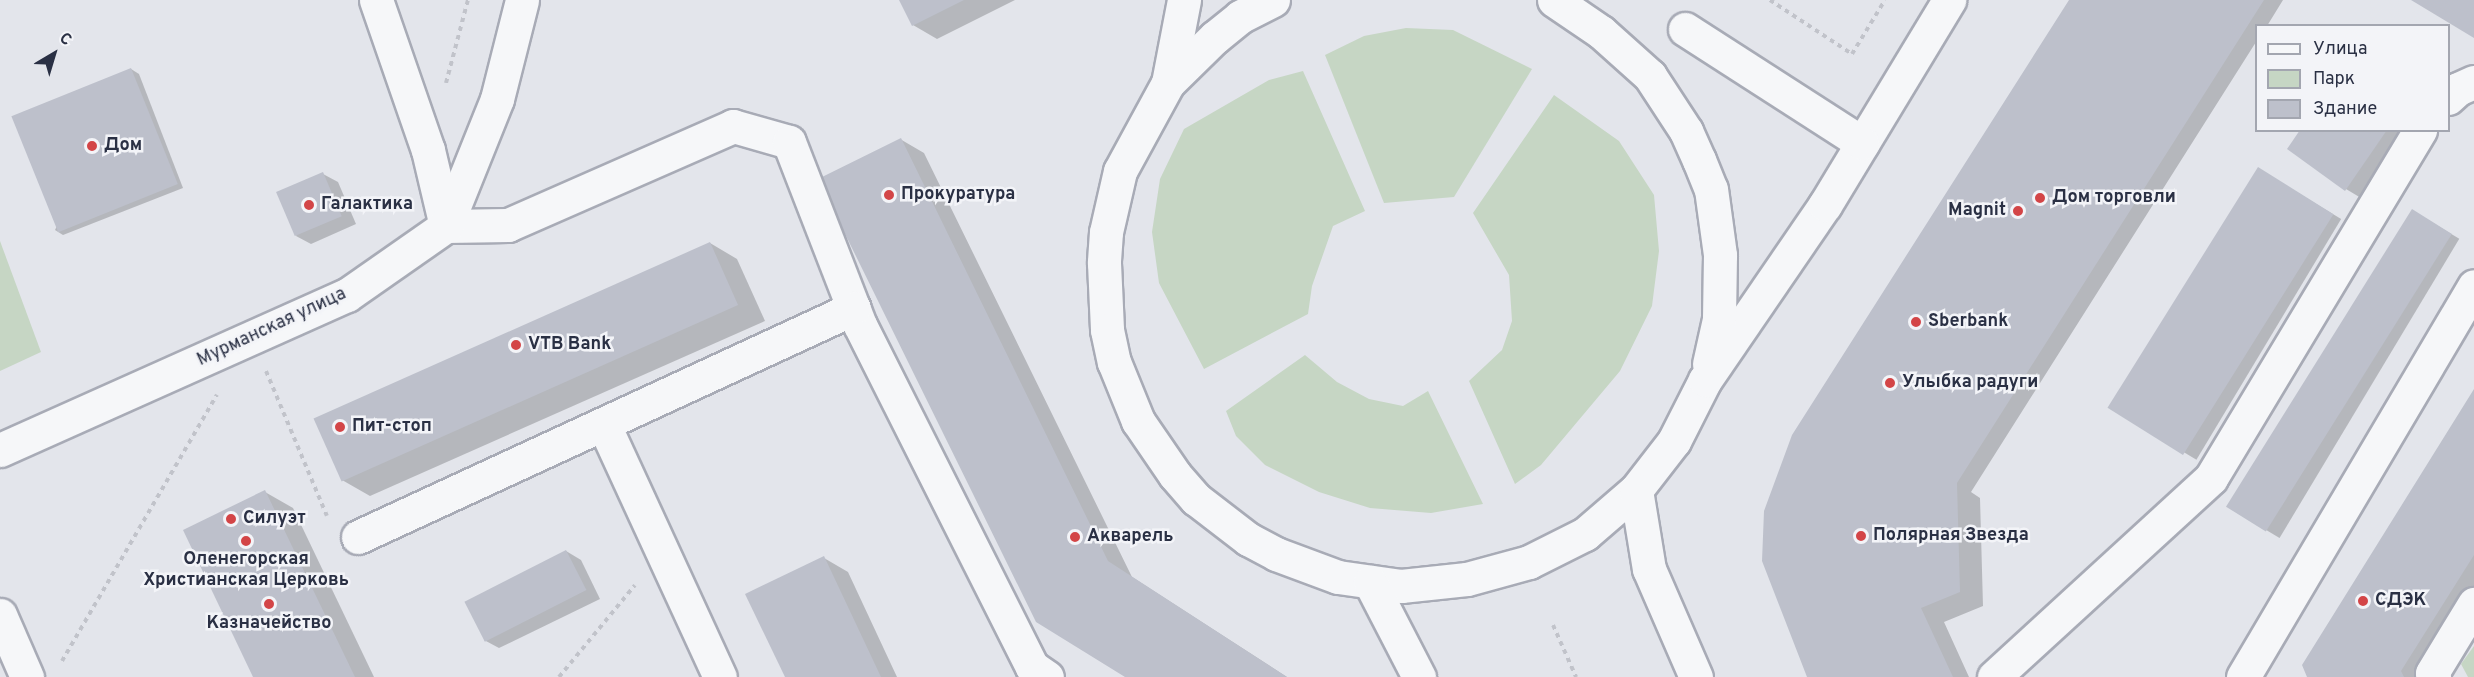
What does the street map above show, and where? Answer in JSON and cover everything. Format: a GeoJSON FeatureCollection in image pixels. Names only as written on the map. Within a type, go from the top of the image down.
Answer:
{"type":"FeatureCollection","features":[{"type":"Feature","properties":{"kind":"street"},"geometry":{"type":"LineString","coordinates":[[376,0],[428,150],[446,226]]}},
{"type":"Feature","properties":{"kind":"street"},"geometry":{"type":"LineString","coordinates":[[446,226],[497,99],[522,0]]}},
{"type":"Feature","properties":{"kind":"street"},"geometry":{"type":"LineString","coordinates":[[1168,83],[1184,0]]}},
{"type":"Feature","properties":{"kind":"street"},"geometry":{"type":"LineString","coordinates":[[1273,0],[1223,30],[1168,83],[1119,171],[1106,232],[1107,330],[1121,381],[1138,421],[1196,499],[1248,539],[1276,554],[1338,577],[1370,582],[1433,585],[1528,562],[1585,534],[1636,490],[1674,441],[1705,380],[1862,143],[1949,0]]}},
{"type":"Feature","properties":{"kind":"street"},"geometry":{"type":"LineString","coordinates":[[1554,0],[1601,32],[1650,76],[1686,130],[1711,189],[1718,221],[1721,288],[1705,380]]}},
{"type":"Feature","properties":{"kind":"street"},"geometry":{"type":"LineString","coordinates":[[1685,29],[1862,143]]}},
{"type":"Feature","properties":{"kind":"street"},"geometry":{"type":"LineString","coordinates":[[2450,96],[2458,88],[2474,82]]}},
{"type":"Feature","properties":{"kind":"street"},"geometry":{"type":"LineString","coordinates":[[446,226],[508,225],[733,126],[789,142],[854,308],[1032,667],[1047,677]]}},
{"type":"Feature","properties":{"kind":"street"},"geometry":{"type":"LineString","coordinates":[[1994,677],[2211,478],[2419,132]]}},
{"type":"Feature","properties":{"kind":"street","name":"Мурманская улица"},"geometry":{"type":"LineString","coordinates":[[0,450],[348,296],[446,226]]}},
{"type":"Feature","properties":{"kind":"street"},"geometry":{"type":"LineString","coordinates":[[2243,677],[2474,286]]}},
{"type":"Feature","properties":{"kind":"street"},"geometry":{"type":"LineString","coordinates":[[357,537],[854,308]]}},
{"type":"Feature","properties":{"kind":"street"},"geometry":{"type":"LineString","coordinates":[[604,425],[720,677]]}},
{"type":"Feature","properties":{"kind":"street"},"geometry":{"type":"LineString","coordinates":[[1636,490],[1649,569],[1696,677]]}},
{"type":"Feature","properties":{"kind":"street"},"geometry":{"type":"LineString","coordinates":[[1370,582],[1419,677]]}},
{"type":"Feature","properties":{"kind":"street"},"geometry":{"type":"LineString","coordinates":[[2434,677],[2432,673],[2474,604]]}},
{"type":"Feature","properties":{"kind":"street"},"geometry":{"type":"LineString","coordinates":[[0,615],[27,677]]}},
{"type":"Feature","properties":{"kind":"path"},"geometry":{"type":"LineString","coordinates":[[445,85],[468,0]]}},
{"type":"Feature","properties":{"kind":"path"},"geometry":{"type":"LineString","coordinates":[[1770,0],[1852,54],[1885,0]]}},
{"type":"Feature","properties":{"kind":"path"},"geometry":{"type":"LineString","coordinates":[[252,338],[326,514],[357,537]]}},
{"type":"Feature","properties":{"kind":"path"},"geometry":{"type":"LineString","coordinates":[[58,667],[220,390]]}},
{"type":"Feature","properties":{"kind":"path"},"geometry":{"type":"LineString","coordinates":[[559,677],[663,553]]}},
{"type":"Feature","properties":{"kind":"path"},"geometry":{"type":"LineString","coordinates":[[1553,625],[1576,677]]}},
{"type":"Feature","properties":{"kind":"green space"},"geometry":{"type":"Polygon","coordinates":[[[1406,28],[1453,30],[1532,69],[1454,197],[1384,203],[1325,55],[1364,36],[1406,28]]]}},
{"type":"Feature","properties":{"kind":"green space"},"geometry":{"type":"Polygon","coordinates":[[[1303,71],[1365,211],[1333,226],[1312,286],[1308,314],[1204,369],[1159,283],[1152,232],[1160,179],[1184,129],[1269,80],[1303,71]]]}},
{"type":"Feature","properties":{"kind":"green space"},"geometry":{"type":"Polygon","coordinates":[[[1554,95],[1619,141],[1654,195],[1659,251],[1652,306],[1620,371],[1541,465],[1515,484],[1469,381],[1502,350],[1512,321],[1509,275],[1473,213],[1554,95]]]}},
{"type":"Feature","properties":{"kind":"green space"},"geometry":{"type":"Polygon","coordinates":[[[0,241],[41,352],[0,371],[0,241]]]}},
{"type":"Feature","properties":{"kind":"green space"},"geometry":{"type":"Polygon","coordinates":[[[1305,355],[1337,382],[1369,399],[1403,406],[1428,391],[1483,504],[1431,513],[1370,508],[1319,492],[1265,465],[1236,436],[1226,411],[1305,355]]]}},
{"type":"Feature","properties":{"kind":"green space"},"geometry":{"type":"Polygon","coordinates":[[[2474,646],[2474,677],[2468,677],[2461,664],[2474,646]]]}},
{"type":"Feature","properties":{"kind":"building"},"geometry":{"type":"Polygon","coordinates":[[[899,0],[964,0],[912,26],[899,0]]]}},
{"type":"Feature","properties":{"kind":"building","name":"Дом торговли"},"geometry":{"type":"Polygon","coordinates":[[[2069,0],[2264,0],[1957,483],[1960,592],[1921,608],[1953,677],[1807,677],[1762,561],[1764,511],[1792,435],[2069,0]]]}},
{"type":"Feature","properties":{"kind":"building"},"geometry":{"type":"Polygon","coordinates":[[[2411,0],[2474,0],[2474,38],[2411,0]]]}},
{"type":"Feature","properties":{"kind":"building","name":"Дом"},"geometry":{"type":"Polygon","coordinates":[[[131,68],[178,184],[58,232],[11,116],[131,68]]]}},
{"type":"Feature","properties":{"kind":"building"},"geometry":{"type":"Polygon","coordinates":[[[2299,132],[2386,132],[2345,191],[2287,149],[2299,132]]]}},
{"type":"Feature","properties":{"kind":"building"},"geometry":{"type":"Polygon","coordinates":[[[901,138],[1108,561],[1287,677],[1125,677],[1036,622],[818,179],[901,138]]]}},
{"type":"Feature","properties":{"kind":"building"},"geometry":{"type":"Polygon","coordinates":[[[2258,167],[2333,214],[2183,455],[2108,408],[2258,167]]]}},
{"type":"Feature","properties":{"kind":"building","name":"Галактика"},"geometry":{"type":"Polygon","coordinates":[[[323,172],[342,216],[295,236],[276,192],[323,172]]]}},
{"type":"Feature","properties":{"kind":"building"},"geometry":{"type":"Polygon","coordinates":[[[2412,209],[2452,234],[2266,532],[2226,507],[2412,209]]]}},
{"type":"Feature","properties":{"kind":"building"},"geometry":{"type":"Polygon","coordinates":[[[710,242],[738,305],[342,482],[314,419],[710,242]]]}},
{"type":"Feature","properties":{"kind":"building"},"geometry":{"type":"Polygon","coordinates":[[[2474,389],[2474,555],[2401,671],[2404,677],[2307,677],[2302,665],[2474,389]]]}},
{"type":"Feature","properties":{"kind":"building","name":"Казначейство"},"geometry":{"type":"Polygon","coordinates":[[[265,490],[355,677],[253,677],[183,530],[265,490]]]}},
{"type":"Feature","properties":{"kind":"building"},"geometry":{"type":"Polygon","coordinates":[[[566,550],[586,590],[485,642],[464,602],[566,550]]]}},
{"type":"Feature","properties":{"kind":"building"},"geometry":{"type":"Polygon","coordinates":[[[824,556],[881,677],[785,677],[745,594],[824,556]]]}},
{"type":"Feature","properties":{"kind":"place","name":"Дом"},"geometry":{"type":"Point","coordinates":[92,146]}},
{"type":"Feature","properties":{"kind":"place","name":"Прокуратура"},"geometry":{"type":"Point","coordinates":[889,195]}},
{"type":"Feature","properties":{"kind":"place","name":"Дом торговли"},"geometry":{"type":"Point","coordinates":[2040,198]}},
{"type":"Feature","properties":{"kind":"place","name":"Галактика"},"geometry":{"type":"Point","coordinates":[309,205]}},
{"type":"Feature","properties":{"kind":"place","name":"Magnit"},"geometry":{"type":"Point","coordinates":[2018,211]}},
{"type":"Feature","properties":{"kind":"place","name":"Sberbank"},"geometry":{"type":"Point","coordinates":[1916,322]}},
{"type":"Feature","properties":{"kind":"place","name":"VTB Bank"},"geometry":{"type":"Point","coordinates":[516,345]}},
{"type":"Feature","properties":{"kind":"place","name":"Улыбка радуги"},"geometry":{"type":"Point","coordinates":[1890,383]}},
{"type":"Feature","properties":{"kind":"place","name":"Пит-стоп"},"geometry":{"type":"Point","coordinates":[340,427]}},
{"type":"Feature","properties":{"kind":"place","name":"Силуэт"},"geometry":{"type":"Point","coordinates":[231,519]}},
{"type":"Feature","properties":{"kind":"place","name":"Полярная Звезда"},"geometry":{"type":"Point","coordinates":[1861,536]}},
{"type":"Feature","properties":{"kind":"place","name":"Акварель"},"geometry":{"type":"Point","coordinates":[1075,537]}},
{"type":"Feature","properties":{"kind":"place","name":"Оленегорская Христианская Церковь"},"geometry":{"type":"Point","coordinates":[246,541]}},
{"type":"Feature","properties":{"kind":"place","name":"СДЭК"},"geometry":{"type":"Point","coordinates":[2363,601]}},
{"type":"Feature","properties":{"kind":"place","name":"Казначейство"},"geometry":{"type":"Point","coordinates":[269,604]}}]}
